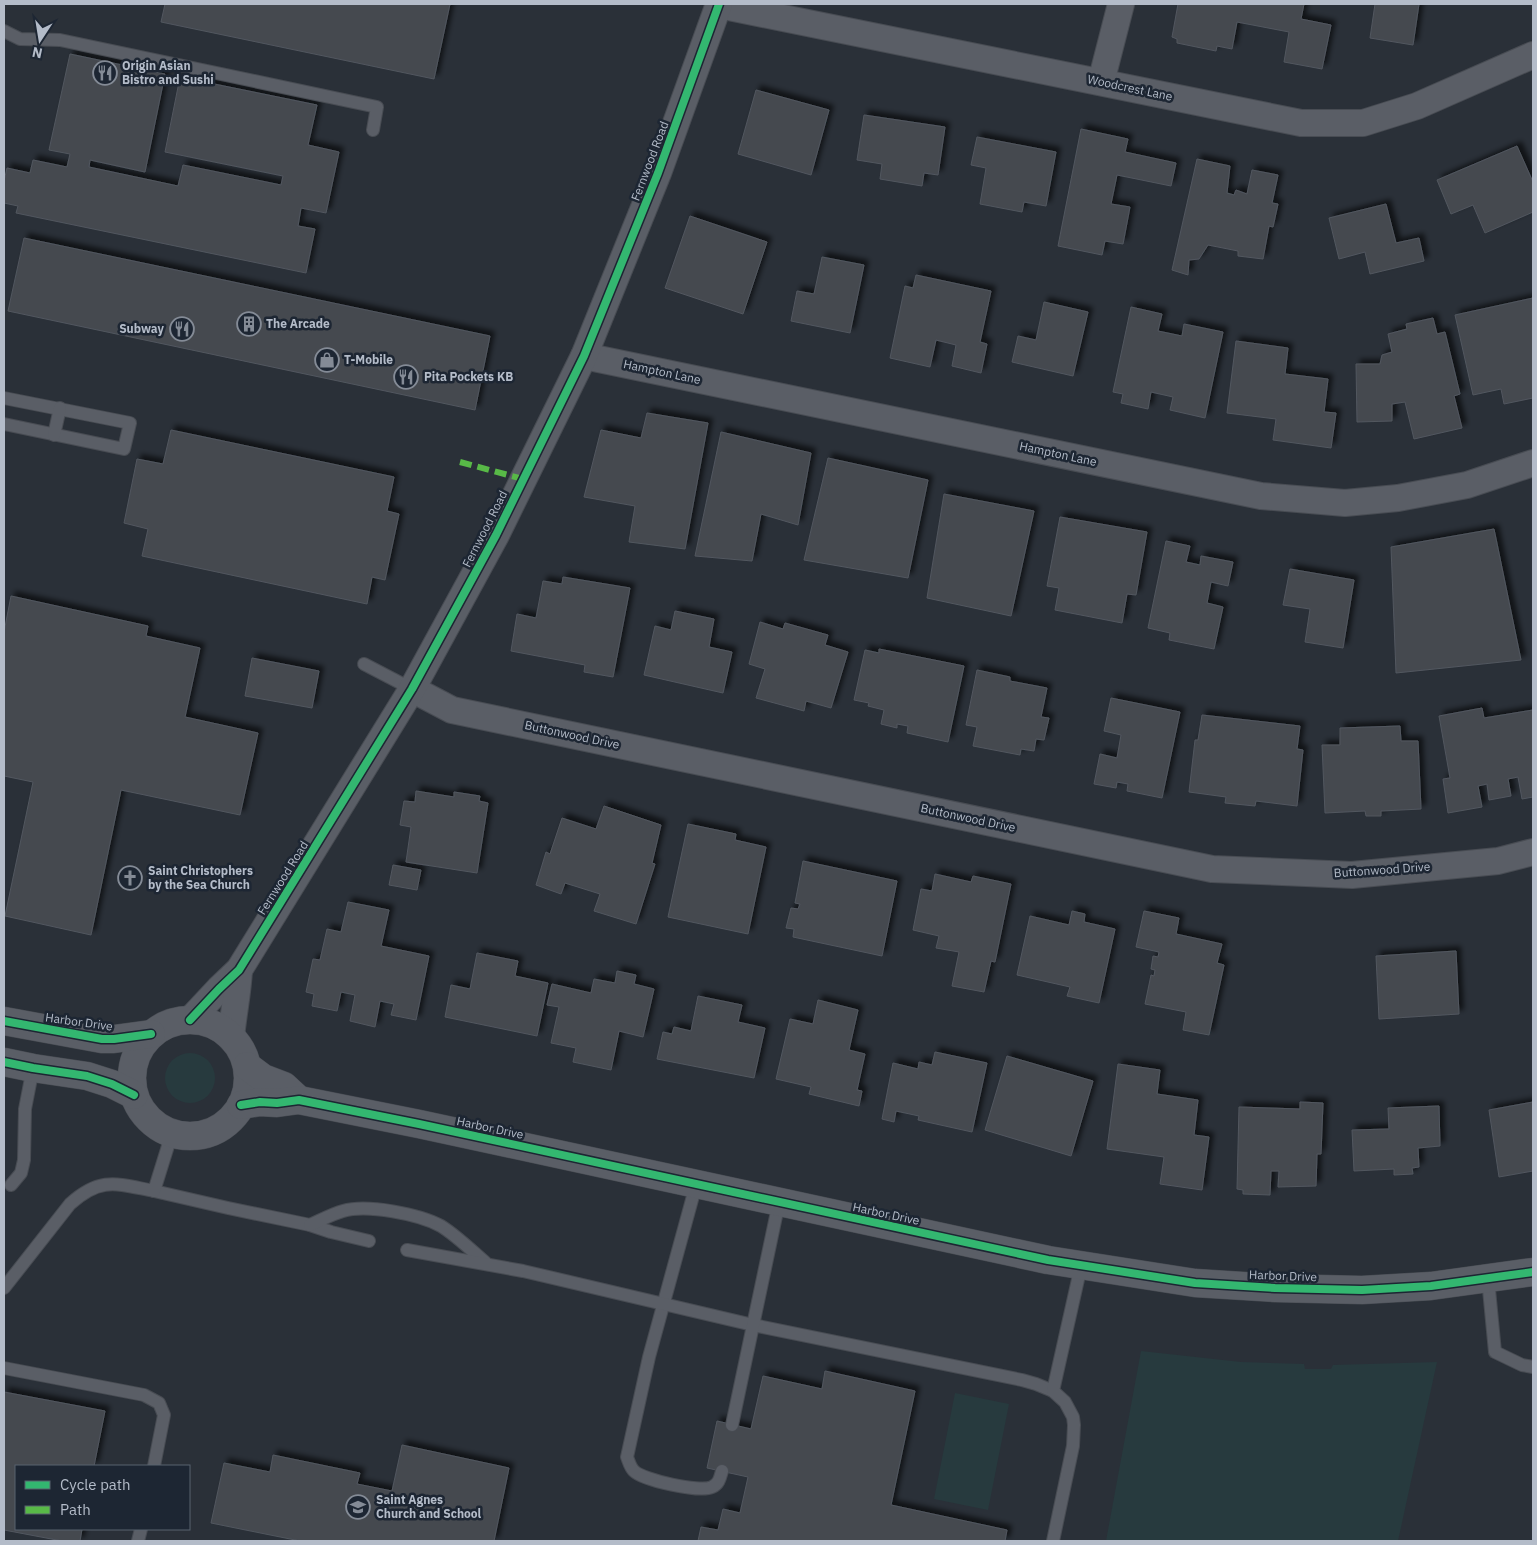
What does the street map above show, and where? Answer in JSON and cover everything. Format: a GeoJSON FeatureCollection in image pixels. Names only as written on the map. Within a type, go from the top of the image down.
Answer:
{"type":"FeatureCollection","features":[{"type":"Feature","properties":{"kind":"street","name":"Woodcrest Lane"},"geometry":{"type":"LineString","coordinates":[[719,4],[1301,123],[1363,123],[1417,106],[1533,55]]}},
{"type":"Feature","properties":{"kind":"street","name":"Fernwood Road"},"geometry":{"type":"LineString","coordinates":[[190,1020],[239,970],[412,689],[496,535],[584,356],[658,173],[719,4]]}},
{"type":"Feature","properties":{"kind":"street"},"geometry":{"type":"LineString","coordinates":[[1100,82],[1120,4]]}},
{"type":"Feature","properties":{"kind":"street","name":"Hampton Lane"},"geometry":{"type":"LineString","coordinates":[[584,356],[1261,496],[1345,503],[1398,498],[1467,486],[1533,463]]}},
{"type":"Feature","properties":{"kind":"street","name":"Buttonwood Drive"},"geometry":{"type":"LineString","coordinates":[[412,689],[452,710],[1212,869],[1352,875],[1498,861],[1533,852]]}},
{"type":"Feature","properties":{"kind":"street","name":"Fernwood Road"},"geometry":{"type":"LineString","coordinates":[[232,1038],[232,1018],[237,996],[239,970]]}},
{"type":"Feature","properties":{"kind":"street"},"geometry":{"type":"LineString","coordinates":[[190,1020],[198,1020],[213,1025],[232,1038],[247,1066],[247,1089],[241,1105],[231,1119],[217,1129],[200,1135],[183,1136],[159,1127],[149,1119],[141,1110],[134,1095],[131,1078],[133,1062],[140,1047],[151,1034],[165,1025],[190,1020]]}},
{"type":"Feature","properties":{"kind":"street","name":"Harbor Drive"},"geometry":{"type":"LineString","coordinates":[[4,1021],[102,1039],[151,1034]]}},
{"type":"Feature","properties":{"kind":"street"},"geometry":{"type":"LineString","coordinates":[[4,1062],[88,1076],[112,1084],[134,1095]]}},
{"type":"Feature","properties":{"kind":"street","name":"Harbor Drive"},"geometry":{"type":"LineString","coordinates":[[247,1066],[263,1078],[284,1086],[299,1100]]}},
{"type":"Feature","properties":{"kind":"street","name":"Harbor Drive"},"geometry":{"type":"LineString","coordinates":[[241,1105],[299,1100],[419,1124],[1038,1258],[1196,1283],[1275,1288],[1362,1290],[1431,1286],[1533,1272]]}},
{"type":"Feature","properties":{"kind":"lane"},"geometry":{"type":"LineString","coordinates":[[4,31],[20,39],[60,40],[377,107],[373,130]]}},
{"type":"Feature","properties":{"kind":"lane"},"geometry":{"type":"LineString","coordinates":[[4,398],[130,423],[124,449],[4,424]]}},
{"type":"Feature","properties":{"kind":"lane"},"geometry":{"type":"LineString","coordinates":[[54,435],[60,408]]}},
{"type":"Feature","properties":{"kind":"lane"},"geometry":{"type":"LineString","coordinates":[[364,664],[412,689]]}},
{"type":"Feature","properties":{"kind":"lane"},"geometry":{"type":"LineString","coordinates":[[11,1185],[21,1173],[24,1160],[25,1109],[33,1068]]}},
{"type":"Feature","properties":{"kind":"lane"},"geometry":{"type":"LineString","coordinates":[[154,1191],[172,1133]]}},
{"type":"Feature","properties":{"kind":"lane"},"geometry":{"type":"LineString","coordinates":[[4,1288],[70,1204],[92,1188],[105,1184],[119,1184],[310,1224],[338,1234],[368,1241]]}},
{"type":"Feature","properties":{"kind":"lane"},"geometry":{"type":"LineString","coordinates":[[696,1185],[649,1357],[627,1457],[630,1466],[635,1472],[643,1476],[695,1488],[705,1489],[714,1486],[719,1482],[722,1472]]}},
{"type":"Feature","properties":{"kind":"lane"},"geometry":{"type":"LineString","coordinates":[[732,1425],[779,1202]]}},
{"type":"Feature","properties":{"kind":"lane"},"geometry":{"type":"LineString","coordinates":[[310,1224],[343,1210],[372,1209],[401,1212],[440,1226],[486,1263]]}},
{"type":"Feature","properties":{"kind":"lane"},"geometry":{"type":"LineString","coordinates":[[407,1250],[523,1271],[753,1325],[1022,1380],[1053,1391],[1065,1402],[1073,1417],[1074,1425],[1073,1446],[1053,1541]]}},
{"type":"Feature","properties":{"kind":"lane"},"geometry":{"type":"LineString","coordinates":[[1053,1391],[1081,1266]]}},
{"type":"Feature","properties":{"kind":"lane"},"geometry":{"type":"LineString","coordinates":[[1488,1279],[1495,1352],[1522,1365],[1533,1367]]}},
{"type":"Feature","properties":{"kind":"lane"},"geometry":{"type":"LineString","coordinates":[[4,1368],[144,1395],[159,1403],[164,1415],[154,1465]]}},
{"type":"Feature","properties":{"kind":"green space"},"geometry":{"type":"Polygon","coordinates":[[[190,1053],[204,1057],[211,1064],[215,1078],[211,1092],[204,1099],[190,1103],[176,1099],[169,1092],[165,1078],[169,1064],[176,1057],[190,1053]]]}},
{"type":"Feature","properties":{"kind":"green space"},"geometry":{"type":"Polygon","coordinates":[[[1141,1351],[1241,1362],[1304,1364],[1305,1369],[1331,1369],[1333,1365],[1437,1362],[1398,1541],[1106,1541],[1141,1351]]]}},
{"type":"Feature","properties":{"kind":"green space"},"geometry":{"type":"Polygon","coordinates":[[[955,1393],[1009,1404],[988,1510],[934,1499],[955,1393]]]}},
{"type":"Feature","properties":{"kind":"building"},"geometry":{"type":"Polygon","coordinates":[[[165,4],[450,4],[434,79],[161,22],[165,4]]]}},
{"type":"Feature","properties":{"kind":"building"},"geometry":{"type":"Polygon","coordinates":[[[1178,4],[1304,4],[1301,19],[1331,25],[1322,69],[1284,62],[1289,32],[1237,22],[1232,49],[1217,46],[1216,51],[1177,43],[1177,39],[1172,37],[1178,4]]]}},
{"type":"Feature","properties":{"kind":"building"},"geometry":{"type":"Polygon","coordinates":[[[1375,4],[1419,4],[1413,45],[1370,38],[1375,4]]]}},
{"type":"Feature","properties":{"kind":"building"},"geometry":{"type":"Polygon","coordinates":[[[70,54],[165,74],[145,172],[90,160],[89,167],[178,186],[183,165],[281,185],[283,176],[165,152],[180,77],[317,105],[308,145],[339,152],[326,213],[301,208],[298,226],[315,229],[306,273],[16,213],[18,206],[4,203],[4,181],[7,168],[30,173],[33,160],[67,167],[70,154],[49,150],[70,54]]]}},
{"type":"Feature","properties":{"kind":"building"},"geometry":{"type":"Polygon","coordinates":[[[756,90],[829,110],[811,175],[738,154],[756,90]]]}},
{"type":"Feature","properties":{"kind":"building"},"geometry":{"type":"Polygon","coordinates":[[[864,115],[945,127],[938,175],[924,173],[922,186],[880,179],[882,164],[857,160],[864,115]]]}},
{"type":"Feature","properties":{"kind":"building"},"geometry":{"type":"Polygon","coordinates":[[[1081,129],[1128,139],[1125,152],[1176,163],[1171,186],[1117,175],[1111,204],[1130,207],[1123,244],[1105,241],[1102,255],[1058,246],[1081,129]]]}},
{"type":"Feature","properties":{"kind":"building"},"geometry":{"type":"Polygon","coordinates":[[[977,137],[1056,152],[1046,206],[1024,202],[1022,212],[980,204],[986,168],[971,165],[977,137]]]}},
{"type":"Feature","properties":{"kind":"building"},"geometry":{"type":"Polygon","coordinates":[[[1517,146],[1533,182],[1533,212],[1485,233],[1473,205],[1451,214],[1437,180],[1517,146]]]}},
{"type":"Feature","properties":{"kind":"building"},"geometry":{"type":"Polygon","coordinates":[[[1197,159],[1230,166],[1227,193],[1234,195],[1236,190],[1247,194],[1252,170],[1278,175],[1272,203],[1278,204],[1273,227],[1269,226],[1263,259],[1238,256],[1238,251],[1208,245],[1199,259],[1189,260],[1188,275],[1172,270],[1197,159]]]}},
{"type":"Feature","properties":{"kind":"building"},"geometry":{"type":"Polygon","coordinates":[[[1386,204],[1396,243],[1419,238],[1424,261],[1370,274],[1365,252],[1339,259],[1329,218],[1386,204]]]}},
{"type":"Feature","properties":{"kind":"building"},"geometry":{"type":"Polygon","coordinates":[[[690,216],[767,242],[743,314],[665,288],[690,216]]]}},
{"type":"Feature","properties":{"kind":"building","name":"The Arcade"},"geometry":{"type":"Polygon","coordinates":[[[24,238],[490,336],[475,410],[8,311],[24,238]]]}},
{"type":"Feature","properties":{"kind":"building"},"geometry":{"type":"Polygon","coordinates":[[[822,257],[864,265],[850,333],[791,321],[797,291],[814,294],[822,257]]]}},
{"type":"Feature","properties":{"kind":"building"},"geometry":{"type":"Polygon","coordinates":[[[916,275],[991,291],[980,342],[987,344],[981,373],[952,366],[956,345],[936,340],[930,367],[890,358],[905,286],[913,288],[916,275]]]}},
{"type":"Feature","properties":{"kind":"building"},"geometry":{"type":"Polygon","coordinates":[[[1533,298],[1533,398],[1504,404],[1501,389],[1473,395],[1455,315],[1533,298]]]}},
{"type":"Feature","properties":{"kind":"building"},"geometry":{"type":"Polygon","coordinates":[[[1044,302],[1088,312],[1073,376],[1012,362],[1018,336],[1036,340],[1044,302]]]}},
{"type":"Feature","properties":{"kind":"building"},"geometry":{"type":"Polygon","coordinates":[[[1131,307],[1162,314],[1158,331],[1182,336],[1184,324],[1223,332],[1205,418],[1170,410],[1173,397],[1151,392],[1148,409],[1121,403],[1123,394],[1113,392],[1131,307]]]}},
{"type":"Feature","properties":{"kind":"building"},"geometry":{"type":"Polygon","coordinates":[[[1433,318],[1437,334],[1445,332],[1460,394],[1454,396],[1462,428],[1414,439],[1405,402],[1392,404],[1392,421],[1357,422],[1356,364],[1380,364],[1382,355],[1392,352],[1388,334],[1407,329],[1406,324],[1433,318]]]}},
{"type":"Feature","properties":{"kind":"building"},"geometry":{"type":"Polygon","coordinates":[[[1236,341],[1288,348],[1285,374],[1328,379],[1324,412],[1336,413],[1331,448],[1273,440],[1276,419],[1227,413],[1236,341]]]}},
{"type":"Feature","properties":{"kind":"building"},"geometry":{"type":"Polygon","coordinates":[[[647,413],[708,423],[685,549],[629,542],[635,506],[584,497],[601,430],[641,438],[647,413]]]}},
{"type":"Feature","properties":{"kind":"building"},"geometry":{"type":"Polygon","coordinates":[[[171,430],[394,477],[387,511],[399,514],[385,580],[372,577],[367,604],[142,556],[148,529],[124,523],[137,459],[163,464],[171,430]]]}},
{"type":"Feature","properties":{"kind":"building"},"geometry":{"type":"Polygon","coordinates":[[[721,432],[811,453],[798,525],[761,514],[752,561],[695,556],[721,432]]]}},
{"type":"Feature","properties":{"kind":"building"},"geometry":{"type":"Polygon","coordinates":[[[828,458],[928,480],[908,578],[804,560],[828,458]]]}},
{"type":"Feature","properties":{"kind":"building"},"geometry":{"type":"Polygon","coordinates":[[[944,494],[1034,511],[1011,616],[927,598],[944,494]]]}},
{"type":"Feature","properties":{"kind":"building"},"geometry":{"type":"Polygon","coordinates":[[[1060,517],[1147,532],[1136,595],[1127,594],[1122,623],[1055,610],[1059,588],[1047,586],[1060,517]]]}},
{"type":"Feature","properties":{"kind":"building"},"geometry":{"type":"Polygon","coordinates":[[[1494,529],[1521,660],[1396,673],[1391,547],[1494,529]]]}},
{"type":"Feature","properties":{"kind":"building"},"geometry":{"type":"Polygon","coordinates":[[[1166,541],[1190,546],[1186,562],[1200,565],[1201,556],[1233,562],[1228,586],[1211,582],[1207,603],[1223,607],[1214,649],[1169,640],[1170,633],[1148,628],[1166,541]]]}},
{"type":"Feature","properties":{"kind":"building"},"geometry":{"type":"Polygon","coordinates":[[[1290,569],[1354,580],[1343,648],[1305,642],[1310,609],[1283,605],[1290,569]]]}},
{"type":"Feature","properties":{"kind":"building"},"geometry":{"type":"Polygon","coordinates":[[[563,577],[630,588],[613,677],[584,672],[585,665],[511,651],[517,614],[536,618],[543,581],[562,584],[563,577]]]}},
{"type":"Feature","properties":{"kind":"building"},"geometry":{"type":"Polygon","coordinates":[[[11,596],[148,626],[146,636],[200,648],[185,717],[258,733],[240,815],[121,790],[91,935],[5,916],[33,782],[4,776],[4,632],[11,596]]]}},
{"type":"Feature","properties":{"kind":"building"},"geometry":{"type":"Polygon","coordinates":[[[675,611],[714,619],[709,647],[732,652],[723,693],[644,675],[655,626],[671,630],[675,611]]]}},
{"type":"Feature","properties":{"kind":"building"},"geometry":{"type":"Polygon","coordinates":[[[760,622],[783,629],[785,623],[828,635],[825,645],[848,652],[831,708],[806,701],[804,711],[756,698],[765,669],[749,664],[760,622]]]}},
{"type":"Feature","properties":{"kind":"building"},"geometry":{"type":"Polygon","coordinates":[[[879,649],[964,666],[948,742],[907,733],[908,726],[897,724],[897,728],[881,724],[884,710],[868,706],[869,703],[854,700],[865,650],[879,653],[879,649]]]}},
{"type":"Feature","properties":{"kind":"building"},"geometry":{"type":"Polygon","coordinates":[[[252,658],[319,671],[312,708],[245,696],[252,658]]]}},
{"type":"Feature","properties":{"kind":"building"},"geometry":{"type":"Polygon","coordinates":[[[977,670],[1010,677],[1010,681],[1047,688],[1041,717],[1049,718],[1044,740],[1036,739],[1034,751],[1021,749],[1020,755],[973,746],[977,727],[966,725],[977,670]]]}},
{"type":"Feature","properties":{"kind":"building"},"geometry":{"type":"Polygon","coordinates":[[[1111,698],[1180,712],[1162,798],[1127,791],[1128,784],[1117,782],[1116,788],[1094,784],[1100,754],[1117,758],[1121,735],[1104,731],[1111,698]]]}},
{"type":"Feature","properties":{"kind":"building"},"geometry":{"type":"Polygon","coordinates":[[[1482,708],[1484,718],[1533,710],[1533,797],[1522,799],[1518,777],[1508,779],[1511,796],[1489,800],[1487,784],[1478,786],[1482,807],[1448,813],[1443,779],[1450,778],[1439,716],[1482,708]]]}},
{"type":"Feature","properties":{"kind":"building"},"geometry":{"type":"Polygon","coordinates":[[[1202,715],[1300,726],[1297,749],[1303,750],[1297,806],[1256,801],[1255,806],[1225,803],[1226,797],[1189,792],[1195,740],[1198,740],[1202,715]]]}},
{"type":"Feature","properties":{"kind":"building"},"geometry":{"type":"Polygon","coordinates":[[[1400,726],[1401,741],[1418,741],[1421,809],[1381,811],[1381,816],[1366,816],[1365,811],[1325,813],[1322,745],[1340,745],[1340,728],[1400,726]]]}},
{"type":"Feature","properties":{"kind":"building"},"geometry":{"type":"Polygon","coordinates":[[[416,791],[454,797],[454,792],[480,796],[479,801],[488,803],[477,873],[406,862],[411,827],[400,825],[404,801],[415,802],[416,791]]]}},
{"type":"Feature","properties":{"kind":"building"},"geometry":{"type":"Polygon","coordinates":[[[604,806],[661,825],[652,863],[655,864],[636,924],[594,911],[600,894],[565,883],[561,894],[536,885],[546,852],[550,854],[562,818],[596,829],[604,806]]]}},
{"type":"Feature","properties":{"kind":"building"},"geometry":{"type":"Polygon","coordinates":[[[688,824],[736,834],[735,840],[766,847],[748,934],[668,917],[688,824]]]}},
{"type":"Feature","properties":{"kind":"building"},"geometry":{"type":"Polygon","coordinates":[[[803,861],[897,881],[882,956],[793,937],[794,929],[786,928],[791,908],[798,909],[800,904],[795,903],[803,861]]]}},
{"type":"Feature","properties":{"kind":"building"},"geometry":{"type":"Polygon","coordinates":[[[393,865],[421,870],[417,890],[389,885],[393,865]]]}},
{"type":"Feature","properties":{"kind":"building"},"geometry":{"type":"Polygon","coordinates":[[[935,874],[971,882],[973,876],[1011,884],[995,962],[991,961],[984,992],[952,986],[959,952],[936,948],[939,936],[913,930],[921,889],[932,891],[935,874]]]}},
{"type":"Feature","properties":{"kind":"building"},"geometry":{"type":"Polygon","coordinates":[[[348,902],[389,910],[381,946],[429,956],[416,1020],[391,1015],[394,1004],[380,1001],[375,1027],[350,1021],[355,995],[341,992],[337,1011],[312,1006],[314,994],[306,992],[313,959],[320,960],[327,929],[341,932],[348,902]]]}},
{"type":"Feature","properties":{"kind":"building"},"geometry":{"type":"Polygon","coordinates":[[[1072,911],[1085,914],[1084,922],[1115,929],[1099,1003],[1067,996],[1070,987],[1017,975],[1030,916],[1069,925],[1072,911]]]}},
{"type":"Feature","properties":{"kind":"building"},"geometry":{"type":"Polygon","coordinates":[[[1144,911],[1179,918],[1176,934],[1222,944],[1217,963],[1224,965],[1209,1035],[1183,1030],[1186,1012],[1145,1004],[1151,975],[1154,976],[1155,970],[1151,969],[1153,956],[1158,957],[1159,952],[1136,947],[1144,911]]]}},
{"type":"Feature","properties":{"kind":"building"},"geometry":{"type":"Polygon","coordinates":[[[1456,951],[1459,1014],[1379,1019],[1376,956],[1456,951]]]}},
{"type":"Feature","properties":{"kind":"building"},"geometry":{"type":"Polygon","coordinates":[[[477,953],[518,961],[515,976],[548,983],[537,1036],[445,1017],[451,985],[470,989],[477,953]]]}},
{"type":"Feature","properties":{"kind":"building"},"geometry":{"type":"Polygon","coordinates":[[[617,971],[636,975],[634,984],[654,989],[643,1037],[619,1031],[611,1070],[573,1062],[576,1048],[551,1043],[559,1007],[547,1005],[552,984],[591,993],[594,979],[615,983],[617,971]]]}},
{"type":"Feature","properties":{"kind":"building"},"geometry":{"type":"Polygon","coordinates":[[[698,996],[742,1005],[738,1022],[765,1028],[754,1078],[657,1059],[663,1032],[672,1034],[674,1027],[691,1031],[698,996]]]}},
{"type":"Feature","properties":{"kind":"building"},"geometry":{"type":"Polygon","coordinates":[[[818,1000],[858,1010],[849,1050],[865,1054],[857,1090],[862,1091],[859,1106],[809,1094],[811,1087],[776,1079],[790,1019],[813,1024],[818,1000]]]}},
{"type":"Feature","properties":{"kind":"building"},"geometry":{"type":"Polygon","coordinates":[[[935,1052],[987,1063],[972,1132],[918,1120],[919,1116],[896,1111],[894,1122],[882,1119],[893,1063],[918,1069],[919,1062],[932,1065],[935,1052]]]}},
{"type":"Feature","properties":{"kind":"building"},"geometry":{"type":"Polygon","coordinates":[[[1007,1056],[1093,1081],[1071,1156],[985,1130],[1007,1056]]]}},
{"type":"Feature","properties":{"kind":"building"},"geometry":{"type":"Polygon","coordinates":[[[1118,1064],[1160,1070],[1157,1094],[1198,1100],[1194,1135],[1209,1137],[1202,1190],[1160,1184],[1164,1157],[1107,1149],[1118,1064]]]}},
{"type":"Feature","properties":{"kind":"building"},"geometry":{"type":"Polygon","coordinates":[[[1300,1102],[1323,1103],[1321,1154],[1317,1154],[1316,1186],[1278,1187],[1279,1171],[1271,1171],[1270,1195],[1243,1194],[1243,1190],[1237,1189],[1239,1107],[1300,1109],[1300,1102]]]}},
{"type":"Feature","properties":{"kind":"building"},"geometry":{"type":"Polygon","coordinates":[[[1533,1102],[1533,1171],[1499,1177],[1489,1110],[1533,1102]]]}},
{"type":"Feature","properties":{"kind":"building"},"geometry":{"type":"Polygon","coordinates":[[[1439,1106],[1440,1146],[1418,1148],[1419,1167],[1412,1168],[1413,1174],[1394,1175],[1394,1169],[1354,1171],[1352,1130],[1389,1129],[1388,1108],[1439,1106]]]}},
{"type":"Feature","properties":{"kind":"building"},"geometry":{"type":"Polygon","coordinates":[[[825,1371],[915,1391],[891,1505],[1007,1530],[1005,1541],[698,1541],[701,1527],[718,1530],[723,1509],[740,1513],[748,1477],[707,1468],[717,1421],[751,1429],[763,1376],[822,1389],[825,1371]]]}},
{"type":"Feature","properties":{"kind":"building"},"geometry":{"type":"Polygon","coordinates":[[[4,1392],[105,1411],[94,1465],[15,1465],[15,1530],[82,1530],[80,1541],[62,1541],[4,1530],[4,1392]]]}},
{"type":"Feature","properties":{"kind":"building","name":"Saint Agnes Church and School"},"geometry":{"type":"Polygon","coordinates":[[[402,1445],[509,1468],[494,1541],[300,1541],[211,1523],[224,1463],[270,1472],[273,1455],[360,1473],[357,1484],[392,1491],[402,1445]]]}},
{"type":"Feature","properties":{"kind":"marked path"},"geometry":{"type":"LineString","coordinates":[[460,462],[523,479]]}},
{"type":"Feature","properties":{"kind":"cycle path"},"geometry":{"type":"LineString","coordinates":[[190,1020],[239,970],[412,689],[496,535],[584,356],[658,173],[719,4]]}},
{"type":"Feature","properties":{"kind":"cycle path"},"geometry":{"type":"LineString","coordinates":[[4,1021],[102,1039],[151,1034]]}},
{"type":"Feature","properties":{"kind":"cycle path"},"geometry":{"type":"LineString","coordinates":[[4,1062],[87,1076],[112,1084],[134,1095]]}},
{"type":"Feature","properties":{"kind":"cycle path"},"geometry":{"type":"LineString","coordinates":[[241,1105],[299,1100],[419,1124],[1048,1260],[1195,1283],[1275,1288],[1362,1290],[1431,1286],[1533,1272]]}},
{"type":"Feature","properties":{"kind":"place","name":"Origin Asian Bistro and Sushi"},"geometry":{"type":"Point","coordinates":[105,73]}},
{"type":"Feature","properties":{"kind":"place","name":"The Arcade"},"geometry":{"type":"Point","coordinates":[249,324]}},
{"type":"Feature","properties":{"kind":"place","name":"Subway"},"geometry":{"type":"Point","coordinates":[182,329]}},
{"type":"Feature","properties":{"kind":"place","name":"T-Mobile"},"geometry":{"type":"Point","coordinates":[327,360]}},
{"type":"Feature","properties":{"kind":"place","name":"Pita Pockets KB"},"geometry":{"type":"Point","coordinates":[406,377]}},
{"type":"Feature","properties":{"kind":"place","name":"Saint Christophers by the Sea Church"},"geometry":{"type":"Point","coordinates":[130,878]}},
{"type":"Feature","properties":{"kind":"place","name":"Saint Agnes Church and School"},"geometry":{"type":"Point","coordinates":[358,1507]}}]}
